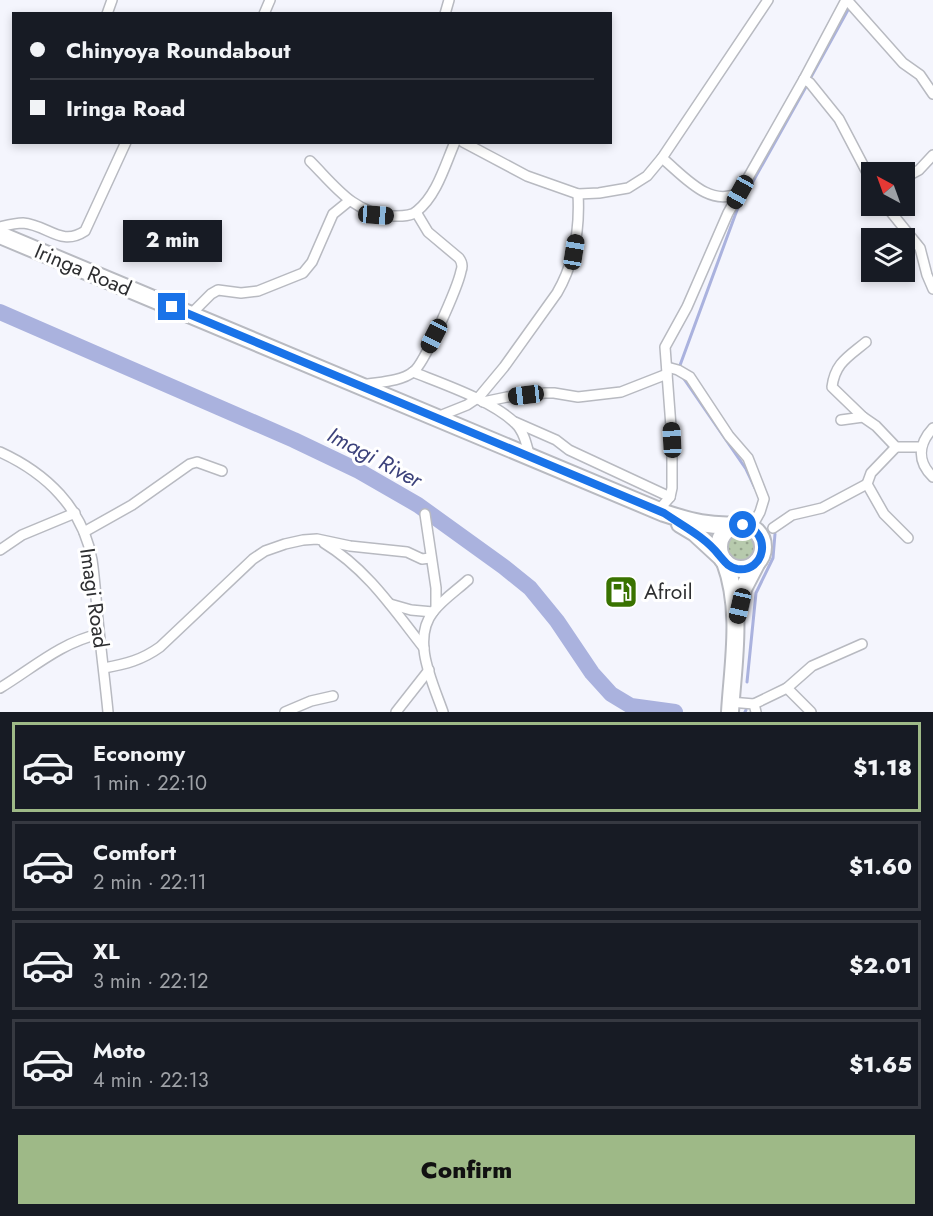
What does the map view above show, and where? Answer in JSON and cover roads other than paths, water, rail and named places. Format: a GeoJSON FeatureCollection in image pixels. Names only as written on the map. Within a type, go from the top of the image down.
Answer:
{"type":"FeatureCollection","features":[{"type":"Feature","properties":{"kind":"highway","name":"Iringa Road"},"geometry":{"type":"LineString","coordinates":[[0,235],[661,512]]}},
{"type":"Feature","properties":{"kind":"highway"},"geometry":{"type":"LineString","coordinates":[[661,512],[712,526],[745,526],[758,534],[762,544],[762,553],[743,590],[736,624],[730,707]]}},
{"type":"Feature","properties":{"kind":"highway"},"geometry":{"type":"LineString","coordinates":[[661,512],[695,533],[729,566],[741,569],[757,562]]}},
{"type":"Feature","properties":{"kind":"highway"},"geometry":{"type":"LineString","coordinates":[[736,624],[734,591],[719,546],[721,538],[728,529],[745,526]]}},
{"type":"Feature","properties":{"kind":"street"},"geometry":{"type":"LineString","coordinates":[[468,144],[527,176],[578,194],[628,188],[647,176],[662,158],[768,0]]}},
{"type":"Feature","properties":{"kind":"street"},"geometry":{"type":"LineString","coordinates":[[661,512],[670,497],[672,440],[665,347],[687,306],[728,213],[846,0],[903,63],[920,75],[933,94]]}},
{"type":"Feature","properties":{"kind":"street"},"geometry":{"type":"LineString","coordinates":[[804,79],[810,83],[838,119],[861,162]]}},
{"type":"Feature","properties":{"kind":"street"},"geometry":{"type":"LineString","coordinates":[[0,227],[25,223],[51,232],[60,238],[78,236],[85,231],[125,144]]}},
{"type":"Feature","properties":{"kind":"street"},"geometry":{"type":"LineString","coordinates":[[309,161],[349,201],[361,209],[376,215],[401,216],[416,212],[430,196],[455,144]]}},
{"type":"Feature","properties":{"kind":"street"},"geometry":{"type":"LineString","coordinates":[[915,172],[933,155]]}},
{"type":"Feature","properties":{"kind":"street"},"geometry":{"type":"LineString","coordinates":[[662,158],[712,196],[734,195],[740,192]]}},
{"type":"Feature","properties":{"kind":"street"},"geometry":{"type":"LineString","coordinates":[[480,401],[564,281],[574,252],[579,213],[578,194]]}},
{"type":"Feature","properties":{"kind":"street"},"geometry":{"type":"LineString","coordinates":[[190,315],[218,290],[241,293],[258,291],[303,273],[312,262],[333,214],[349,201]]}},
{"type":"Feature","properties":{"kind":"street"},"geometry":{"type":"LineString","coordinates":[[358,385],[392,380],[413,372],[445,314],[462,268],[459,258],[428,232],[416,212]]}},
{"type":"Feature","properties":{"kind":"street"},"geometry":{"type":"LineString","coordinates":[[894,216],[920,248],[933,289]]}},
{"type":"Feature","properties":{"kind":"street"},"geometry":{"type":"LineString","coordinates":[[866,342],[839,364],[832,387],[896,447]]}},
{"type":"Feature","properties":{"kind":"street"},"geometry":{"type":"LineString","coordinates":[[435,418],[480,401],[507,397],[545,393],[578,397],[628,391],[667,370],[678,370],[690,378],[729,436],[748,458],[764,499],[760,512],[745,526]]}},
{"type":"Feature","properties":{"kind":"street"},"geometry":{"type":"LineString","coordinates":[[413,372],[480,401],[515,422],[556,440],[569,450],[670,497]]}},
{"type":"Feature","properties":{"kind":"street"},"geometry":{"type":"LineString","coordinates":[[841,420],[863,417]]}},
{"type":"Feature","properties":{"kind":"street"},"geometry":{"type":"LineString","coordinates":[[515,422],[527,446],[530,458]]}},
{"type":"Feature","properties":{"kind":"street"},"geometry":{"type":"LineString","coordinates":[[933,428],[921,447],[922,463],[933,477]]}},
{"type":"Feature","properties":{"kind":"street"},"geometry":{"type":"LineString","coordinates":[[773,528],[792,515],[822,508],[867,484],[871,473],[896,447],[921,447]]}},
{"type":"Feature","properties":{"kind":"street","name":"Imagi Road"},"geometry":{"type":"LineString","coordinates":[[0,452],[28,466],[55,487],[75,513],[84,532],[92,560],[108,712]]}},
{"type":"Feature","properties":{"kind":"street"},"geometry":{"type":"LineString","coordinates":[[84,532],[132,505],[190,464],[197,462],[222,471]]}},
{"type":"Feature","properties":{"kind":"street"},"geometry":{"type":"LineString","coordinates":[[867,484],[885,514],[908,538]]}},
{"type":"Feature","properties":{"kind":"street"},"geometry":{"type":"LineString","coordinates":[[0,550],[22,535],[75,513]]}},
{"type":"Feature","properties":{"kind":"street"},"geometry":{"type":"LineString","coordinates":[[425,514],[436,588],[435,610]]}},
{"type":"Feature","properties":{"kind":"street"},"geometry":{"type":"LineString","coordinates":[[104,668],[132,663],[160,647],[253,559],[265,551],[303,540],[317,539],[350,546],[407,552],[422,559],[430,558]]}},
{"type":"Feature","properties":{"kind":"street"},"geometry":{"type":"LineString","coordinates":[[317,539],[352,562],[390,604],[424,648]]}},
{"type":"Feature","properties":{"kind":"street"},"geometry":{"type":"LineString","coordinates":[[443,712],[424,648],[425,626],[435,610],[468,580]]}},
{"type":"Feature","properties":{"kind":"street"},"geometry":{"type":"LineString","coordinates":[[390,604],[411,610],[435,610]]}},
{"type":"Feature","properties":{"kind":"street"},"geometry":{"type":"LineString","coordinates":[[0,688],[50,654],[79,639],[99,634]]}},
{"type":"Feature","properties":{"kind":"street"},"geometry":{"type":"LineString","coordinates":[[730,707],[755,708],[787,688],[812,666],[862,644]]}},
{"type":"Feature","properties":{"kind":"street"},"geometry":{"type":"LineString","coordinates":[[396,712],[429,670]]}},
{"type":"Feature","properties":{"kind":"street"},"geometry":{"type":"LineString","coordinates":[[787,688],[811,712]]}},
{"type":"Feature","properties":{"kind":"street"},"geometry":{"type":"LineString","coordinates":[[285,712],[311,701],[333,696]]}},
{"type":"Feature","properties":{"kind":"waterway"},"geometry":{"type":"LineString","coordinates":[[811,77],[849,8]]}},
{"type":"Feature","properties":{"kind":"waterway"},"geometry":{"type":"LineString","coordinates":[[679,368],[737,210],[807,85]]}},
{"type":"Feature","properties":{"kind":"waterway","name":"Imagi River"},"geometry":{"type":"LineString","coordinates":[[0,312],[294,440],[359,471],[418,505],[530,588],[557,621],[592,673],[611,694],[631,706],[675,712]]}},
{"type":"Feature","properties":{"kind":"waterway"},"geometry":{"type":"LineString","coordinates":[[682,376],[746,469],[755,488]]}},
{"type":"Feature","properties":{"kind":"waterway"},"geometry":{"type":"LineString","coordinates":[[747,682],[756,593],[773,558],[775,534]]}},
{"type":"Feature","properties":{"kind":"place","name":"Afroil"},"geometry":{"type":"Point","coordinates":[621,592]}}]}
